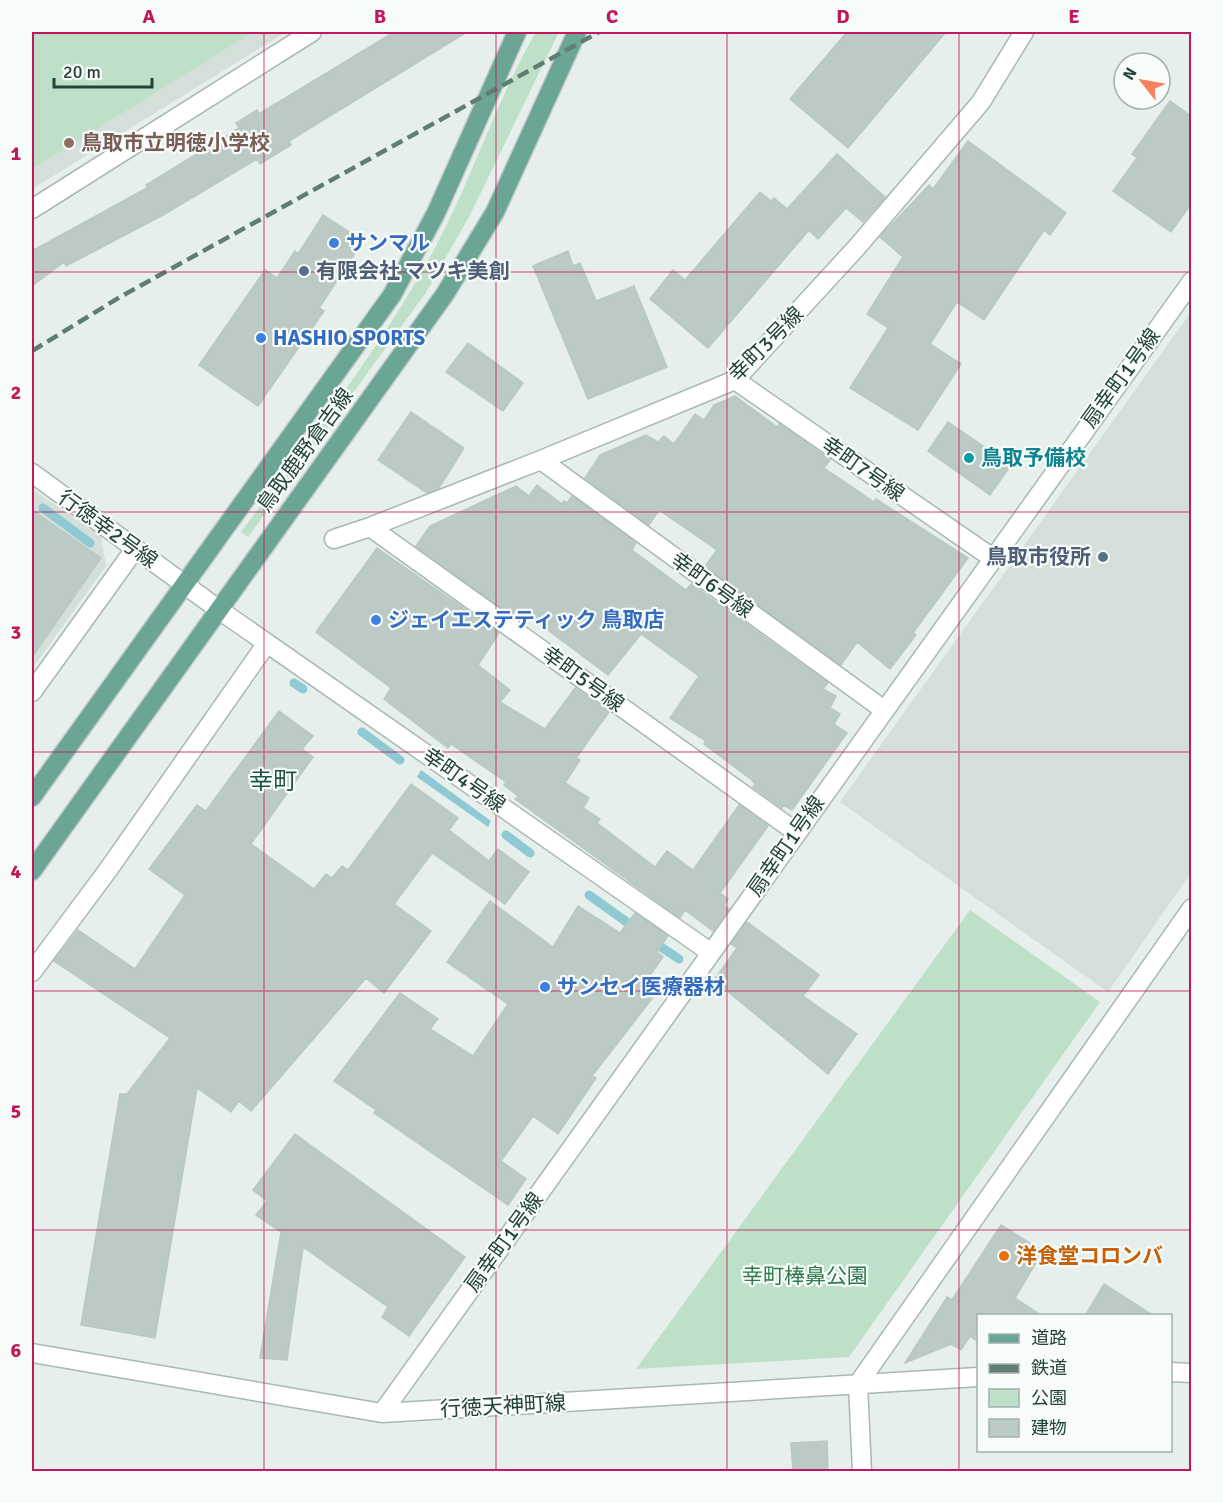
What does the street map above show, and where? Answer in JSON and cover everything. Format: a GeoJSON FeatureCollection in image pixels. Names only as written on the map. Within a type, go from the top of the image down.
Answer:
{"type":"FeatureCollection","features":[{"type":"Feature","properties":{"kind":"main road","name":"鳥取鹿野倉吉線"},"geometry":{"type":"LineString","coordinates":[[32,797],[319,399],[396,288],[436,213],[517,32]]}},
{"type":"Feature","properties":{"kind":"main road","name":"鳥取鹿野倉吉線"},"geometry":{"type":"LineString","coordinates":[[32,871],[218,609],[428,320],[478,242],[527,145],[577,32]]}},
{"type":"Feature","properties":{"kind":"street"},"geometry":{"type":"LineString","coordinates":[[32,209],[312,32]]}},
{"type":"Feature","properties":{"kind":"street","name":"幸町3号線"},"geometry":{"type":"LineString","coordinates":[[333,539],[370,527],[541,460],[735,380],[857,247],[981,102],[1023,32]]}},
{"type":"Feature","properties":{"kind":"street","name":"扇幸町1号線"},"geometry":{"type":"LineString","coordinates":[[382,1413],[991,557],[1191,280]]}},
{"type":"Feature","properties":{"kind":"street","name":"幸町7号線"},"geometry":{"type":"LineString","coordinates":[[735,380],[991,557]]}},
{"type":"Feature","properties":{"kind":"street","name":"幸町6号線"},"geometry":{"type":"LineString","coordinates":[[541,460],[884,710]]}},
{"type":"Feature","properties":{"kind":"street","name":"行徳幸2号線"},"geometry":{"type":"LineString","coordinates":[[32,474],[218,609]]}},
{"type":"Feature","properties":{"kind":"street","name":"幸町5号線"},"geometry":{"type":"LineString","coordinates":[[370,527],[796,832]]}},
{"type":"Feature","properties":{"kind":"street"},"geometry":{"type":"LineString","coordinates":[[32,692],[135,549]]}},
{"type":"Feature","properties":{"kind":"street","name":"幸町4号線"},"geometry":{"type":"LineString","coordinates":[[218,609],[710,952]]}},
{"type":"Feature","properties":{"kind":"street"},"geometry":{"type":"LineString","coordinates":[[32,972],[108,870],[267,643]]}},
{"type":"Feature","properties":{"kind":"street"},"geometry":{"type":"LineString","coordinates":[[862,1472],[858,1384],[1191,908]]}},
{"type":"Feature","properties":{"kind":"street","name":"行徳天神町線"},"geometry":{"type":"LineString","coordinates":[[32,1353],[382,1413],[977,1377]]}},
{"type":"Feature","properties":{"kind":"street"},"geometry":{"type":"LineString","coordinates":[[1172,1372],[1191,1373]]}},
{"type":"Feature","properties":{"kind":"shaded area","name":"鳥取市立明徳小学校"},"geometry":{"type":"Polygon","coordinates":[[[32,32],[286,32],[32,189],[32,32]]]}},
{"type":"Feature","properties":{"kind":"shaded area","name":"鳥取市役所"},"geometry":{"type":"Polygon","coordinates":[[[1191,312],[1191,873],[1108,992],[840,802],[1191,312]]]}},
{"type":"Feature","properties":{"kind":"shaded area"},"geometry":{"type":"Polygon","coordinates":[[[32,489],[101,536],[106,566],[32,669],[32,489]]]}},
{"type":"Feature","properties":{"kind":"green space","name":"鳥取市立明徳小学校"},"geometry":{"type":"Polygon","coordinates":[[[32,32],[253,32],[32,169],[32,32]]]}},
{"type":"Feature","properties":{"kind":"green space"},"geometry":{"type":"Polygon","coordinates":[[[536,32],[559,32],[469,217],[425,294],[248,537],[241,532],[366,360],[413,287],[448,223],[509,85],[536,32]]]}},
{"type":"Feature","properties":{"kind":"green space","name":"幸町棒鼻公園"},"geometry":{"type":"Polygon","coordinates":[[[970,910],[1100,1002],[849,1357],[636,1369],[970,910]]]}},
{"type":"Feature","properties":{"kind":"water"},"geometry":{"type":"Polygon","coordinates":[[[421,770],[491,821],[488,827],[417,777],[421,770]]]}},
{"type":"Feature","properties":{"kind":"building"},"geometry":{"type":"Polygon","coordinates":[[[394,32],[467,32],[289,141],[291,145],[260,164],[257,159],[163,215],[66,266],[64,262],[32,286],[32,251],[147,188],[146,185],[239,128],[236,123],[257,110],[259,114],[394,32]]]}},
{"type":"Feature","properties":{"kind":"building"},"geometry":{"type":"Polygon","coordinates":[[[847,32],[946,32],[848,148],[790,99],[847,32]]]}},
{"type":"Feature","properties":{"kind":"building"},"geometry":{"type":"Polygon","coordinates":[[[1172,102],[1191,116],[1191,204],[1171,232],[1113,191],[1137,158],[1132,154],[1163,111],[1172,111],[1172,102]]]}},
{"type":"Feature","properties":{"kind":"building"},"geometry":{"type":"Polygon","coordinates":[[[968,141],[1066,213],[1050,235],[1044,230],[984,320],[957,302],[930,344],[961,364],[918,430],[850,388],[888,328],[867,314],[903,257],[880,237],[929,185],[933,189],[968,141]]]}},
{"type":"Feature","properties":{"kind":"building"},"geometry":{"type":"Polygon","coordinates":[[[837,154],[885,197],[863,222],[846,208],[818,239],[809,230],[708,348],[650,299],[673,270],[685,280],[760,192],[771,201],[774,198],[787,209],[837,154]]]}},
{"type":"Feature","properties":{"kind":"building","name":"HASHIO SPORTS"},"geometry":{"type":"Polygon","coordinates":[[[323,215],[363,241],[319,308],[324,311],[258,406],[199,365],[265,270],[277,278],[295,251],[298,254],[323,215]]]}},
{"type":"Feature","properties":{"kind":"building"},"geometry":{"type":"Polygon","coordinates":[[[568,251],[573,266],[580,263],[596,301],[634,286],[667,367],[588,399],[533,266],[568,251]]]}},
{"type":"Feature","properties":{"kind":"building"},"geometry":{"type":"Polygon","coordinates":[[[468,343],[523,383],[503,411],[446,372],[468,343]]]}},
{"type":"Feature","properties":{"kind":"building"},"geometry":{"type":"Polygon","coordinates":[[[735,396],[777,427],[779,424],[830,460],[824,468],[874,502],[876,499],[968,558],[913,633],[916,635],[890,669],[857,642],[841,665],[705,566],[717,550],[659,510],[649,525],[585,478],[600,455],[646,435],[658,442],[664,436],[674,444],[695,414],[704,420],[714,405],[735,396]]]}},
{"type":"Feature","properties":{"kind":"building"},"geometry":{"type":"Polygon","coordinates":[[[411,412],[464,448],[439,488],[427,493],[378,460],[411,412]]]}},
{"type":"Feature","properties":{"kind":"building","name":"鳥取予備校"},"geometry":{"type":"Polygon","coordinates":[[[948,422],[1011,465],[990,495],[928,451],[948,422]]]}},
{"type":"Feature","properties":{"kind":"building"},"geometry":{"type":"Polygon","coordinates":[[[537,485],[562,504],[564,501],[567,503],[572,496],[636,543],[632,550],[686,590],[691,584],[828,683],[823,689],[836,696],[830,708],[840,714],[834,724],[847,733],[792,810],[784,805],[782,808],[753,787],[755,784],[752,780],[704,744],[706,741],[670,718],[699,676],[641,634],[608,675],[517,607],[512,615],[416,546],[430,526],[516,486],[529,496],[537,485]]]}},
{"type":"Feature","properties":{"kind":"building"},"geometry":{"type":"Polygon","coordinates":[[[32,510],[101,558],[32,657],[32,510]]]}},
{"type":"Feature","properties":{"kind":"building"},"geometry":{"type":"Polygon","coordinates":[[[377,548],[499,633],[478,665],[510,690],[500,702],[545,729],[575,688],[609,712],[576,758],[580,760],[565,783],[589,798],[583,808],[600,819],[597,823],[655,867],[667,851],[693,870],[739,805],[768,826],[720,893],[728,899],[724,906],[729,909],[713,931],[685,910],[680,918],[515,799],[518,796],[504,785],[506,782],[451,744],[448,748],[384,699],[391,688],[316,632],[377,548]]]}},
{"type":"Feature","properties":{"kind":"building"},"geometry":{"type":"Polygon","coordinates":[[[279,711],[313,736],[302,749],[313,757],[251,844],[314,889],[326,874],[332,878],[342,866],[348,870],[411,784],[458,818],[449,830],[489,861],[498,849],[529,872],[505,904],[432,853],[394,904],[431,931],[384,993],[366,978],[251,1111],[239,1101],[231,1112],[197,1088],[155,1338],[81,1325],[120,1094],[127,1094],[170,1038],[54,961],[78,930],[135,969],[185,895],[149,869],[197,805],[206,811],[279,711]]]}},
{"type":"Feature","properties":{"kind":"building"},"geometry":{"type":"Polygon","coordinates":[[[490,901],[553,947],[578,906],[620,933],[635,913],[668,936],[657,952],[663,957],[641,988],[654,996],[592,1076],[596,1078],[558,1134],[533,1116],[501,1161],[526,1179],[508,1205],[374,1113],[376,1110],[334,1081],[400,993],[438,1019],[430,1029],[473,1056],[508,1004],[447,962],[490,901]]]}},
{"type":"Feature","properties":{"kind":"building"},"geometry":{"type":"Polygon","coordinates":[[[747,922],[819,975],[803,996],[857,1034],[828,1074],[714,980],[737,948],[731,944],[747,922]]]}},
{"type":"Feature","properties":{"kind":"building"},"geometry":{"type":"Polygon","coordinates":[[[295,1134],[465,1257],[409,1336],[382,1317],[388,1307],[303,1247],[287,1360],[260,1358],[281,1232],[256,1215],[267,1201],[253,1190],[295,1134]]]}},
{"type":"Feature","properties":{"kind":"building"},"geometry":{"type":"Polygon","coordinates":[[[1001,1225],[1043,1251],[1015,1298],[1039,1314],[977,1314],[977,1341],[970,1336],[961,1350],[951,1344],[905,1363],[947,1297],[952,1300],[1001,1225]]]}},
{"type":"Feature","properties":{"kind":"building"},"geometry":{"type":"Polygon","coordinates":[[[1104,1284],[1151,1314],[1086,1314],[1104,1284]]]}},
{"type":"Feature","properties":{"kind":"building"},"geometry":{"type":"Polygon","coordinates":[[[827,1441],[828,1472],[793,1472],[791,1443],[827,1441]]]}},
{"type":"Feature","properties":{"kind":"waterway"},"geometry":{"type":"LineString","coordinates":[[43,508],[90,543]]}},
{"type":"Feature","properties":{"kind":"waterway"},"geometry":{"type":"LineString","coordinates":[[294,683],[303,689]]}},
{"type":"Feature","properties":{"kind":"waterway"},"geometry":{"type":"LineString","coordinates":[[362,732],[400,760]]}},
{"type":"Feature","properties":{"kind":"waterway"},"geometry":{"type":"LineString","coordinates":[[506,835],[530,853]]}},
{"type":"Feature","properties":{"kind":"waterway"},"geometry":{"type":"LineString","coordinates":[[589,895],[635,928]]}},
{"type":"Feature","properties":{"kind":"waterway"},"geometry":{"type":"LineString","coordinates":[[652,941],[679,959]]}},
{"type":"Feature","properties":{"kind":"railway"},"geometry":{"type":"LineString","coordinates":[[32,351],[120,297],[599,32]]}},
{"type":"Feature","properties":{"kind":"place","name":"鳥取市立明徳小学校"},"geometry":{"type":"Point","coordinates":[69,143]}},
{"type":"Feature","properties":{"kind":"place","name":"サンマル"},"geometry":{"type":"Point","coordinates":[334,243]}},
{"type":"Feature","properties":{"kind":"place","name":"有限会社 マツキ美創"},"geometry":{"type":"Point","coordinates":[304,271]}},
{"type":"Feature","properties":{"kind":"place","name":"HASHIO SPORTS"},"geometry":{"type":"Point","coordinates":[261,338]}},
{"type":"Feature","properties":{"kind":"place","name":"鳥取予備校"},"geometry":{"type":"Point","coordinates":[969,458]}},
{"type":"Feature","properties":{"kind":"place","name":"鳥取市役所"},"geometry":{"type":"Point","coordinates":[1103,557]}},
{"type":"Feature","properties":{"kind":"place","name":"ジェイエステティック 鳥取店"},"geometry":{"type":"Point","coordinates":[376,620]}},
{"type":"Feature","properties":{"kind":"place","name":"サンセイ医療器材"},"geometry":{"type":"Point","coordinates":[545,987]}},
{"type":"Feature","properties":{"kind":"place","name":"洋食堂コロンバ"},"geometry":{"type":"Point","coordinates":[1004,1256]}},
{"type":"Feature","properties":{"kind":"district","name":"幸町"},"geometry":{"type":"Point","coordinates":[273,781]}}]}
